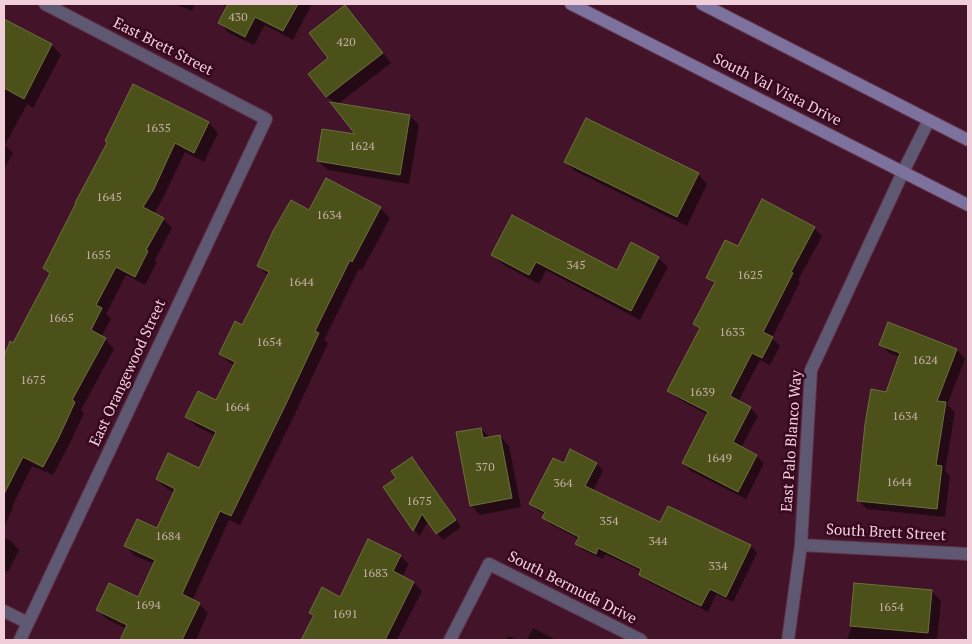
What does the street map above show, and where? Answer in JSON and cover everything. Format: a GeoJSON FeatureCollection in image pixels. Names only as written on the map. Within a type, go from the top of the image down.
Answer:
{"type":"FeatureCollection","features":[{"type":"Feature","properties":{"kind":"main road","name":"South Val Vista Drive"},"geometry":{"type":"LineString","coordinates":[[571,4],[968,205]]}},
{"type":"Feature","properties":{"kind":"main road"},"geometry":{"type":"LineString","coordinates":[[702,4],[968,140]]}},
{"type":"Feature","properties":{"kind":"street","name":"East Brett Street"},"geometry":{"type":"LineString","coordinates":[[45,4],[266,119]]}},
{"type":"Feature","properties":{"kind":"street","name":"East Orangewood Street"},"geometry":{"type":"LineString","coordinates":[[20,640],[266,119]]}},
{"type":"Feature","properties":{"kind":"street","name":"East Palo Blanco Way"},"geometry":{"type":"LineString","coordinates":[[788,640],[802,545],[811,370],[929,120]]}},
{"type":"Feature","properties":{"kind":"street","name":"South Brett Street"},"geometry":{"type":"LineString","coordinates":[[802,545],[968,554]]}},
{"type":"Feature","properties":{"kind":"street","name":"South Bermuda Drive"},"geometry":{"type":"LineString","coordinates":[[450,640],[489,564],[641,640]]}},
{"type":"Feature","properties":{"kind":"street"},"geometry":{"type":"LineString","coordinates":[[4,611],[28,623]]}},
{"type":"Feature","properties":{"kind":"building"},"geometry":{"type":"Polygon","coordinates":[[[228,4],[298,4],[283,31],[255,17],[245,37],[218,23],[228,4]]]}},
{"type":"Feature","properties":{"kind":"building"},"geometry":{"type":"Polygon","coordinates":[[[345,5],[383,53],[326,97],[308,74],[328,58],[309,33],[345,5]]]}},
{"type":"Feature","properties":{"kind":"building"},"geometry":{"type":"Polygon","coordinates":[[[4,19],[52,44],[24,99],[4,88],[4,19]]]}},
{"type":"Feature","properties":{"kind":"building"},"geometry":{"type":"Polygon","coordinates":[[[133,84],[209,122],[194,153],[175,143],[153,191],[143,207],[164,218],[146,250],[148,251],[135,277],[116,267],[96,305],[102,308],[91,330],[106,338],[72,400],[75,402],[43,467],[23,457],[4,494],[4,356],[10,341],[13,343],[50,273],[43,268],[107,143],[105,141],[133,84]]]}},
{"type":"Feature","properties":{"kind":"building"},"geometry":{"type":"Polygon","coordinates":[[[330,102],[410,115],[400,175],[317,161],[322,129],[355,134],[330,102]]]}},
{"type":"Feature","properties":{"kind":"building"},"geometry":{"type":"Polygon","coordinates":[[[586,118],[699,173],[677,217],[564,162],[586,118]]]}},
{"type":"Feature","properties":{"kind":"building"},"geometry":{"type":"Polygon","coordinates":[[[326,178],[381,207],[352,262],[350,260],[315,331],[319,333],[231,516],[220,511],[182,594],[200,603],[182,640],[120,640],[127,625],[96,610],[109,583],[138,597],[155,560],[124,546],[137,519],[157,528],[175,489],[156,479],[168,453],[199,468],[216,432],[185,417],[198,391],[216,400],[235,362],[219,354],[235,321],[242,325],[269,272],[257,266],[273,231],[291,200],[309,210],[326,178]]]}},
{"type":"Feature","properties":{"kind":"building"},"geometry":{"type":"Polygon","coordinates":[[[762,199],[815,227],[791,272],[793,273],[763,332],[773,337],[762,358],[752,353],[730,396],[751,407],[733,442],[757,455],[738,492],[682,463],[708,412],[667,391],[700,328],[693,324],[715,282],[706,278],[725,240],[738,246],[762,199]]]}},
{"type":"Feature","properties":{"kind":"building"},"geometry":{"type":"Polygon","coordinates":[[[512,215],[617,270],[631,242],[659,257],[631,311],[536,262],[529,275],[491,255],[512,215]]]}},
{"type":"Feature","properties":{"kind":"building"},"geometry":{"type":"Polygon","coordinates":[[[888,322],[957,349],[937,401],[946,402],[936,465],[942,466],[937,509],[857,501],[865,424],[871,389],[886,392],[900,353],[879,345],[888,322]]]}},
{"type":"Feature","properties":{"kind":"building"},"geometry":{"type":"Polygon","coordinates":[[[481,428],[483,438],[500,435],[512,498],[470,506],[456,432],[481,428]]]}},
{"type":"Feature","properties":{"kind":"building"},"geometry":{"type":"Polygon","coordinates":[[[570,449],[597,463],[585,486],[660,522],[668,506],[751,545],[726,597],[710,589],[701,606],[639,575],[641,569],[598,548],[596,554],[575,544],[579,537],[542,518],[545,512],[529,504],[553,458],[564,463],[570,449]]]}},
{"type":"Feature","properties":{"kind":"building"},"geometry":{"type":"Polygon","coordinates":[[[412,457],[456,520],[436,534],[422,514],[413,531],[383,487],[396,478],[391,471],[412,457]]]}},
{"type":"Feature","properties":{"kind":"building"},"geometry":{"type":"Polygon","coordinates":[[[368,539],[401,555],[393,571],[414,582],[385,640],[301,640],[314,615],[309,613],[322,587],[340,597],[368,539]]]}},
{"type":"Feature","properties":{"kind":"building"},"geometry":{"type":"Polygon","coordinates":[[[854,583],[932,590],[928,633],[850,626],[854,583]]]}}]}
